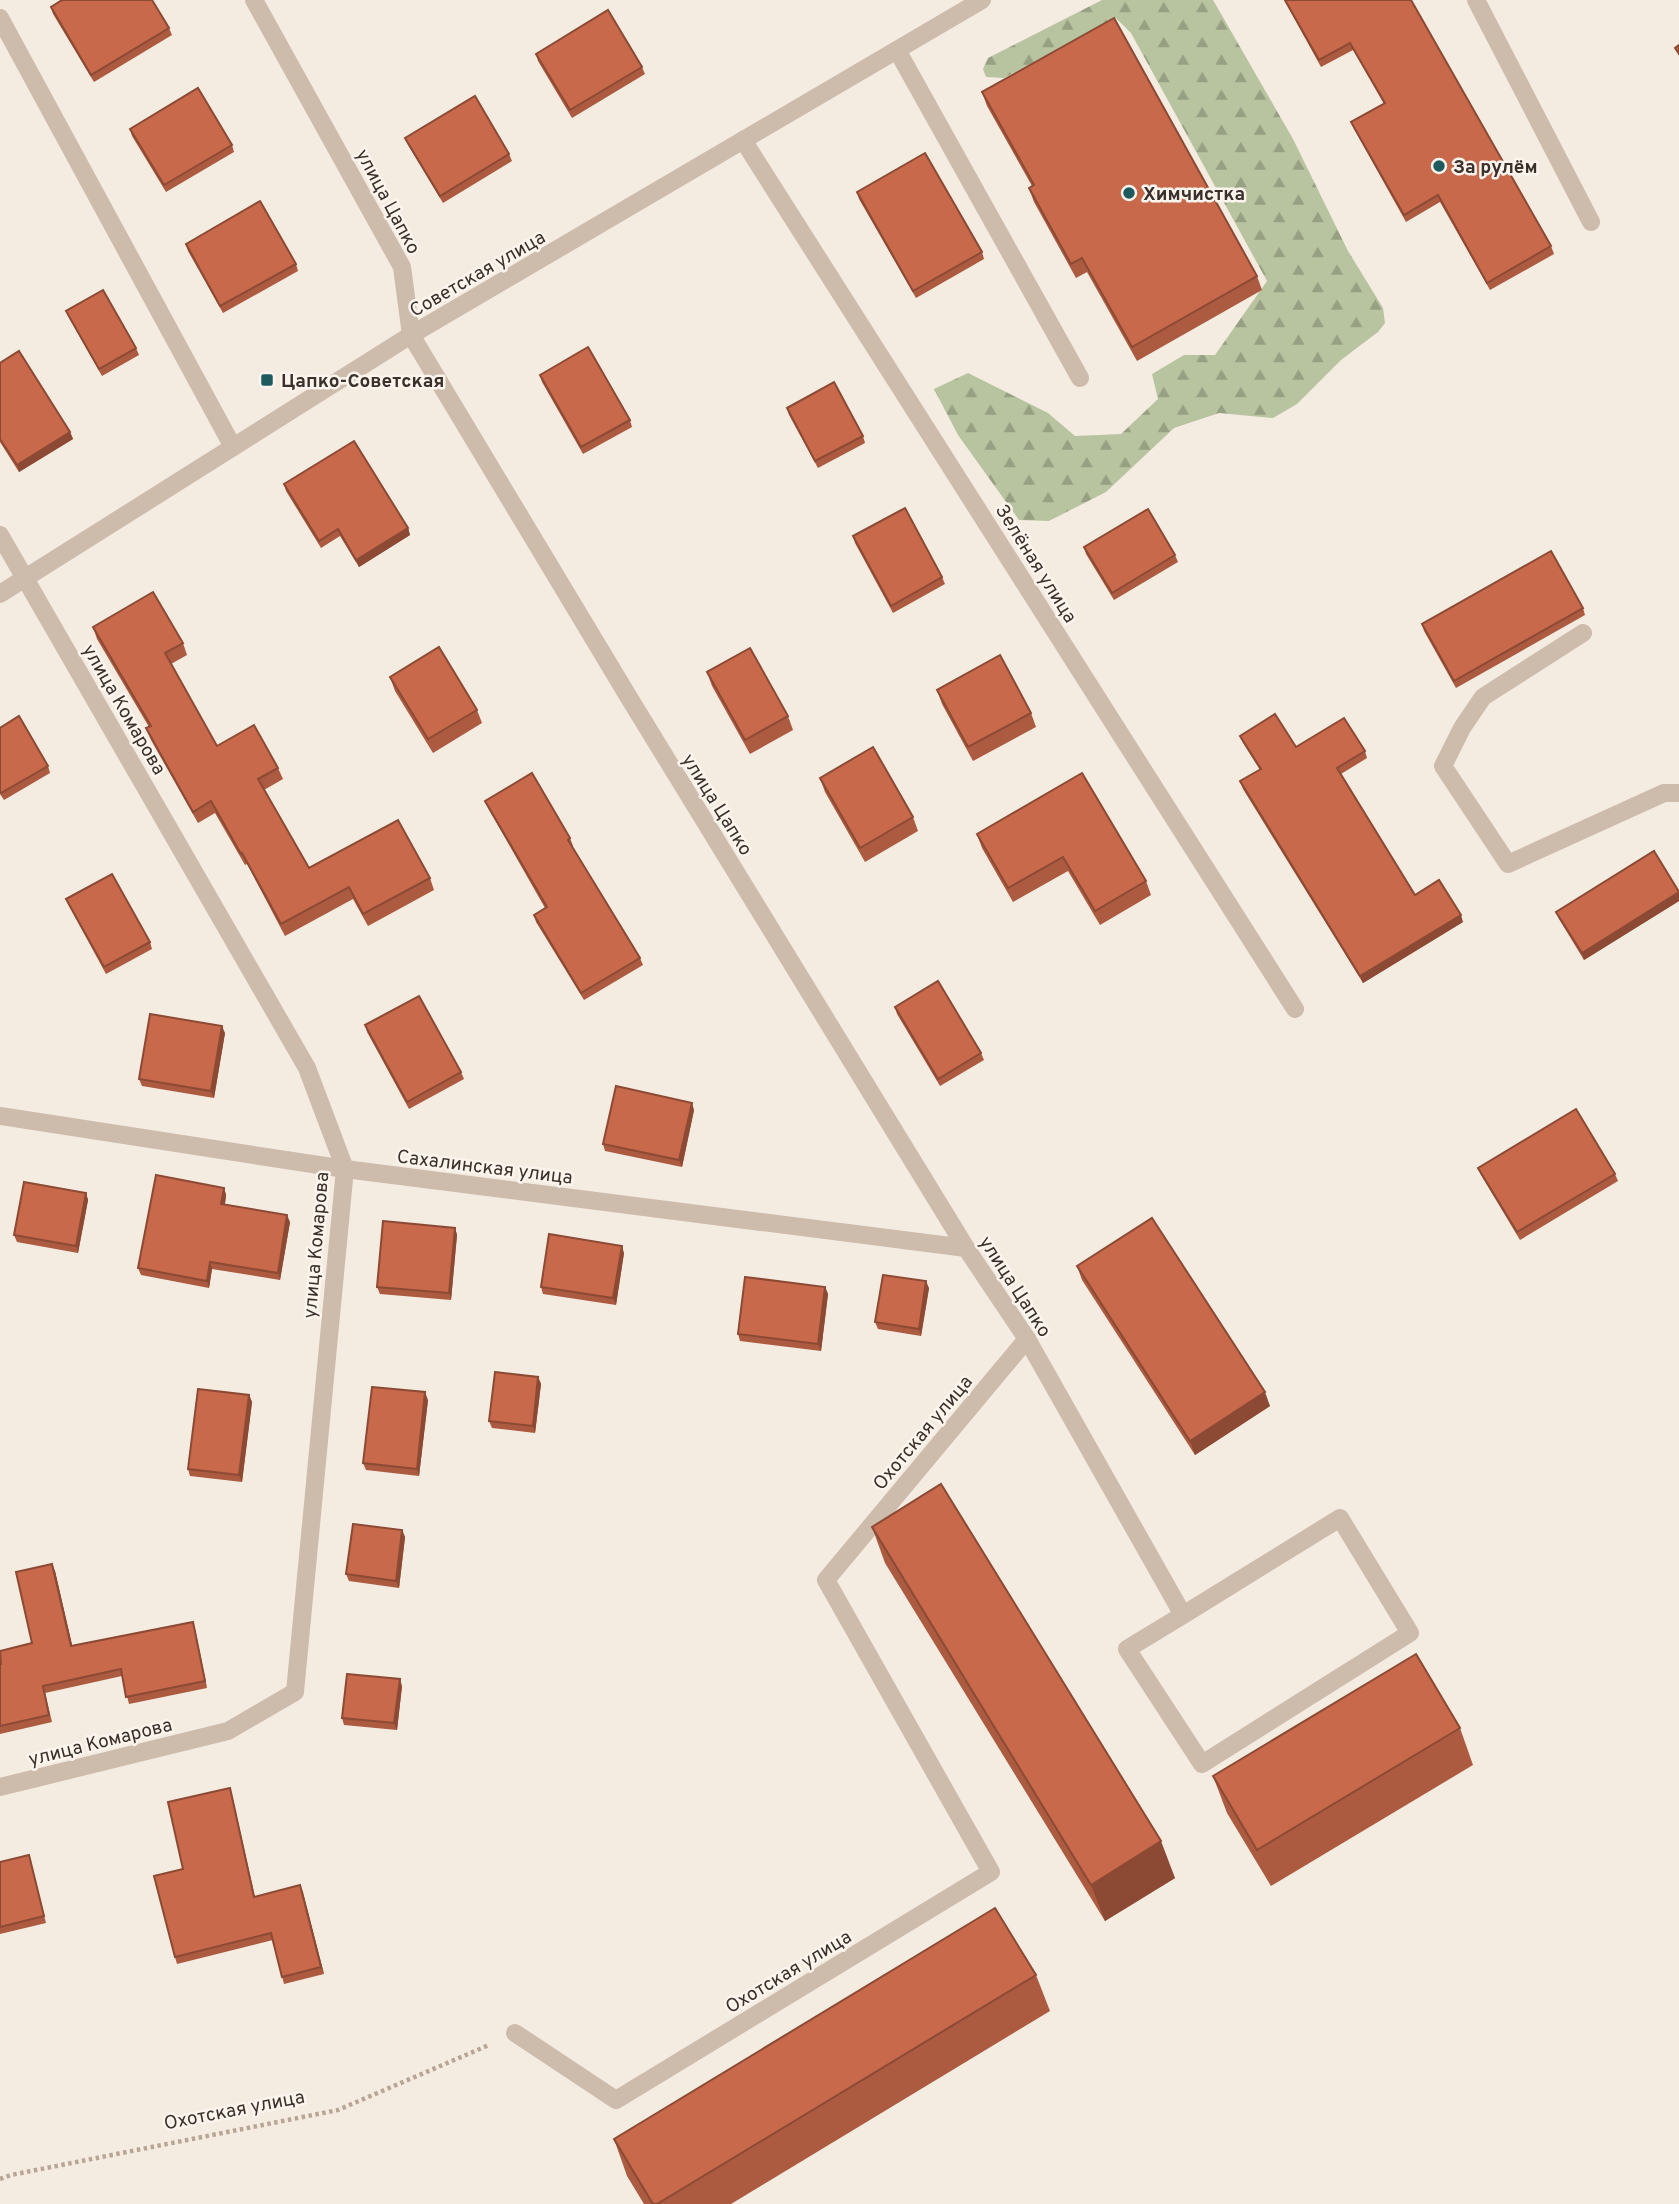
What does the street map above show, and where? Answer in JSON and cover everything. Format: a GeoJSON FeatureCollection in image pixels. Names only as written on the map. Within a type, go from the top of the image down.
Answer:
{"type":"FeatureCollection","features":[{"type":"Feature","properties":{"kind":"street","name":"улица Цапко"},"geometry":{"type":"LineString","coordinates":[[254,0],[402,267],[411,335],[966,1248],[1027,1339],[1183,1615]]}},
{"type":"Feature","properties":{"kind":"street","name":"Советская улица"},"geometry":{"type":"LineString","coordinates":[[0,594],[411,335],[982,0]]}},
{"type":"Feature","properties":{"kind":"street"},"geometry":{"type":"LineString","coordinates":[[1476,0],[1591,222]]}},
{"type":"Feature","properties":{"kind":"street"},"geometry":{"type":"LineString","coordinates":[[0,18],[233,447]]}},
{"type":"Feature","properties":{"kind":"street"},"geometry":{"type":"LineString","coordinates":[[897,50],[1080,379]]}},
{"type":"Feature","properties":{"kind":"street","name":"Зелёная улица"},"geometry":{"type":"LineString","coordinates":[[743,140],[1295,1009]]}},
{"type":"Feature","properties":{"kind":"street","name":"улица Комарова"},"geometry":{"type":"LineString","coordinates":[[0,535],[307,1068],[345,1169],[295,1692],[228,1731],[0,1787]]}},
{"type":"Feature","properties":{"kind":"street"},"geometry":{"type":"LineString","coordinates":[[1583,633],[1483,697],[1462,729],[1443,766],[1508,864],[1664,793],[1679,793]]}},
{"type":"Feature","properties":{"kind":"street","name":"Сахалинская улица"},"geometry":{"type":"LineString","coordinates":[[0,1116],[345,1169],[966,1248]]}},
{"type":"Feature","properties":{"kind":"street","name":"Охотская улица"},"geometry":{"type":"LineString","coordinates":[[515,2034],[616,2100],[990,1872],[826,1580],[1027,1339]]}},
{"type":"Feature","properties":{"kind":"street"},"geometry":{"type":"LineString","coordinates":[[1340,1518],[1410,1633],[1202,1764],[1127,1649],[1183,1615],[1340,1518]]}},
{"type":"Feature","properties":{"kind":"path","name":"Охотская улица"},"geometry":{"type":"LineString","coordinates":[[0,2179],[338,2110],[515,2034]]}},
{"type":"Feature","properties":{"kind":"green space"},"geometry":{"type":"Polygon","coordinates":[[[1102,0],[1213,0],[1293,139],[1348,251],[1383,308],[1385,323],[1378,332],[1341,360],[1297,404],[1273,418],[1219,413],[1174,428],[1106,492],[1049,521],[1019,520],[958,435],[934,389],[968,373],[1048,413],[1075,436],[1121,434],[1158,399],[1152,374],[1184,355],[1215,355],[1267,281],[1131,33],[1116,18],[1004,78],[986,77],[983,69],[988,58],[1102,0]]]}},
{"type":"Feature","properties":{"kind":"building"},"geometry":{"type":"Polygon","coordinates":[[[62,0],[152,0],[169,28],[91,75],[51,7],[62,0]]]}},
{"type":"Feature","properties":{"kind":"building","name":"За рулём"},"geometry":{"type":"Polygon","coordinates":[[[1285,0],[1411,0],[1551,246],[1487,283],[1438,195],[1404,215],[1351,122],[1385,103],[1350,43],[1319,60],[1285,0]]]}},
{"type":"Feature","properties":{"kind":"building"},"geometry":{"type":"Polygon","coordinates":[[[608,10],[642,67],[570,110],[536,54],[608,10]]]}},
{"type":"Feature","properties":{"kind":"building","name":"Химчистка"},"geometry":{"type":"Polygon","coordinates":[[[1114,18],[1257,276],[1132,347],[1082,258],[1071,264],[1029,188],[1034,185],[982,92],[1114,18]]]}},
{"type":"Feature","properties":{"kind":"building"},"geometry":{"type":"Polygon","coordinates":[[[198,88],[232,145],[164,185],[130,129],[198,88]]]}},
{"type":"Feature","properties":{"kind":"building"},"geometry":{"type":"Polygon","coordinates":[[[475,96],[509,154],[440,196],[405,138],[475,96]]]}},
{"type":"Feature","properties":{"kind":"building"},"geometry":{"type":"Polygon","coordinates":[[[925,153],[982,252],[913,291],[857,192],[925,153]]]}},
{"type":"Feature","properties":{"kind":"building"},"geometry":{"type":"Polygon","coordinates":[[[260,201],[296,264],[220,306],[186,244],[260,201]]]}},
{"type":"Feature","properties":{"kind":"building"},"geometry":{"type":"Polygon","coordinates":[[[103,290],[136,348],[99,369],[66,311],[103,290]]]}},
{"type":"Feature","properties":{"kind":"building"},"geometry":{"type":"Polygon","coordinates":[[[588,347],[630,420],[581,447],[540,375],[588,347]]]}},
{"type":"Feature","properties":{"kind":"building"},"geometry":{"type":"Polygon","coordinates":[[[19,351],[70,432],[17,465],[0,439],[0,363],[19,351]]]}},
{"type":"Feature","properties":{"kind":"building"},"geometry":{"type":"Polygon","coordinates":[[[834,382],[863,436],[815,461],[787,408],[834,382]]]}},
{"type":"Feature","properties":{"kind":"building"},"geometry":{"type":"Polygon","coordinates":[[[354,441],[408,528],[356,560],[338,529],[319,541],[284,484],[354,441]]]}},
{"type":"Feature","properties":{"kind":"building"},"geometry":{"type":"Polygon","coordinates":[[[905,508],[942,577],[891,606],[853,536],[905,508]]]}},
{"type":"Feature","properties":{"kind":"building"},"geometry":{"type":"Polygon","coordinates":[[[1148,509],[1175,555],[1112,593],[1084,547],[1148,509]]]}},
{"type":"Feature","properties":{"kind":"building"},"geometry":{"type":"Polygon","coordinates":[[[1551,551],[1583,608],[1454,681],[1422,624],[1551,551]]]}},
{"type":"Feature","properties":{"kind":"building"},"geometry":{"type":"Polygon","coordinates":[[[153,592],[183,643],[165,653],[217,746],[254,725],[278,768],[258,779],[309,868],[398,820],[430,878],[363,914],[349,887],[281,924],[211,801],[193,812],[146,728],[151,726],[93,627],[153,592]]]}},
{"type":"Feature","properties":{"kind":"building"},"geometry":{"type":"Polygon","coordinates":[[[439,647],[477,710],[428,739],[390,677],[439,647]]]}},
{"type":"Feature","properties":{"kind":"building"},"geometry":{"type":"Polygon","coordinates":[[[750,648],[788,716],[745,740],[707,672],[750,648]]]}},
{"type":"Feature","properties":{"kind":"building"},"geometry":{"type":"Polygon","coordinates":[[[1000,655],[1031,713],[968,747],[937,690],[1000,655]]]}},
{"type":"Feature","properties":{"kind":"building"},"geometry":{"type":"Polygon","coordinates":[[[1275,714],[1296,747],[1344,718],[1365,751],[1337,768],[1415,895],[1439,880],[1461,915],[1360,976],[1240,781],[1261,769],[1240,736],[1275,714]]]}},
{"type":"Feature","properties":{"kind":"building"},"geometry":{"type":"Polygon","coordinates":[[[19,716],[48,766],[1,793],[0,728],[19,716]]]}},
{"type":"Feature","properties":{"kind":"building"},"geometry":{"type":"Polygon","coordinates":[[[873,747],[913,817],[860,848],[820,778],[873,747]]]}},
{"type":"Feature","properties":{"kind":"building"},"geometry":{"type":"Polygon","coordinates":[[[532,773],[570,838],[568,840],[640,958],[581,993],[534,915],[547,907],[485,801],[532,773]]]}},
{"type":"Feature","properties":{"kind":"building"},"geometry":{"type":"Polygon","coordinates":[[[1082,773],[1146,881],[1095,911],[1063,857],[1008,888],[977,834],[1082,773]]]}},
{"type":"Feature","properties":{"kind":"building"},"geometry":{"type":"Polygon","coordinates":[[[1654,851],[1679,892],[1582,953],[1556,912],[1654,851]]]}},
{"type":"Feature","properties":{"kind":"building"},"geometry":{"type":"Polygon","coordinates":[[[112,874],[150,942],[104,967],[66,899],[112,874]]]}},
{"type":"Feature","properties":{"kind":"building"},"geometry":{"type":"Polygon","coordinates":[[[938,981],[981,1053],[938,1079],[895,1007],[938,981]]]}},
{"type":"Feature","properties":{"kind":"building"},"geometry":{"type":"Polygon","coordinates":[[[419,996],[461,1072],[407,1102],[365,1025],[419,996]]]}},
{"type":"Feature","properties":{"kind":"building"},"geometry":{"type":"Polygon","coordinates":[[[150,1014],[222,1026],[211,1091],[139,1079],[150,1014]]]}},
{"type":"Feature","properties":{"kind":"building"},"geometry":{"type":"Polygon","coordinates":[[[616,1086],[692,1103],[679,1160],[603,1144],[616,1086]]]}},
{"type":"Feature","properties":{"kind":"building"},"geometry":{"type":"Polygon","coordinates":[[[1576,1109],[1615,1174],[1517,1232],[1478,1168],[1576,1109]]]}},
{"type":"Feature","properties":{"kind":"building"},"geometry":{"type":"Polygon","coordinates":[[[156,1175],[224,1188],[221,1204],[287,1215],[278,1273],[210,1262],[207,1281],[138,1268],[156,1175]]]}},
{"type":"Feature","properties":{"kind":"building"},"geometry":{"type":"Polygon","coordinates":[[[24,1182],[86,1193],[76,1246],[14,1235],[24,1182]]]}},
{"type":"Feature","properties":{"kind":"building"},"geometry":{"type":"Polygon","coordinates":[[[1152,1218],[1265,1392],[1190,1441],[1077,1266],[1152,1218]]]}},
{"type":"Feature","properties":{"kind":"building"},"geometry":{"type":"Polygon","coordinates":[[[383,1221],[455,1228],[449,1293],[377,1287],[383,1221]]]}},
{"type":"Feature","properties":{"kind":"building"},"geometry":{"type":"Polygon","coordinates":[[[549,1234],[622,1246],[613,1298],[541,1287],[549,1234]]]}},
{"type":"Feature","properties":{"kind":"building"},"geometry":{"type":"Polygon","coordinates":[[[883,1275],[926,1281],[919,1329],[875,1322],[883,1275]]]}},
{"type":"Feature","properties":{"kind":"building"},"geometry":{"type":"Polygon","coordinates":[[[745,1277],[825,1287],[818,1344],[738,1334],[745,1277]]]}},
{"type":"Feature","properties":{"kind":"building"},"geometry":{"type":"Polygon","coordinates":[[[495,1372],[538,1377],[533,1426],[489,1421],[495,1372]]]}},
{"type":"Feature","properties":{"kind":"building"},"geometry":{"type":"Polygon","coordinates":[[[372,1387],[425,1392],[417,1469],[363,1463],[372,1387]]]}},
{"type":"Feature","properties":{"kind":"building"},"geometry":{"type":"Polygon","coordinates":[[[198,1389],[249,1395],[239,1475],[188,1469],[198,1389]]]}},
{"type":"Feature","properties":{"kind":"building"},"geometry":{"type":"Polygon","coordinates":[[[941,1484],[1161,1841],[1091,1885],[872,1527],[941,1484]]]}},
{"type":"Feature","properties":{"kind":"building"},"geometry":{"type":"Polygon","coordinates":[[[353,1524],[402,1530],[396,1581],[346,1574],[353,1524]]]}},
{"type":"Feature","properties":{"kind":"building"},"geometry":{"type":"Polygon","coordinates":[[[52,1564],[71,1646],[193,1622],[205,1681],[126,1697],[121,1669],[43,1686],[49,1715],[0,1726],[0,1651],[32,1643],[16,1572],[52,1564]]]}},
{"type":"Feature","properties":{"kind":"building"},"geometry":{"type":"Polygon","coordinates":[[[1416,1654],[1460,1728],[1257,1850],[1213,1776],[1416,1654]]]}},
{"type":"Feature","properties":{"kind":"building"},"geometry":{"type":"Polygon","coordinates":[[[347,1674],[400,1679],[394,1723],[342,1718],[347,1674]]]}},
{"type":"Feature","properties":{"kind":"building"},"geometry":{"type":"Polygon","coordinates":[[[230,1788],[254,1897],[300,1885],[321,1967],[282,1977],[271,1933],[175,1957],[154,1876],[183,1869],[168,1802],[230,1788]]]}},
{"type":"Feature","properties":{"kind":"building"},"geometry":{"type":"Polygon","coordinates":[[[29,1855],[44,1916],[0,1927],[0,1862],[29,1855]]]}},
{"type":"Feature","properties":{"kind":"building"},"geometry":{"type":"Polygon","coordinates":[[[995,1908],[1036,1975],[653,2204],[614,2139],[995,1908]]]}},
{"type":"Feature","properties":{"kind":"place","name":"За рулём"},"geometry":{"type":"Point","coordinates":[1439,166]}},
{"type":"Feature","properties":{"kind":"place","name":"Химчистка"},"geometry":{"type":"Point","coordinates":[1129,193]}},
{"type":"Feature","properties":{"kind":"place","name":"Цапко-Советская"},"geometry":{"type":"Point","coordinates":[267,380]}}]}
